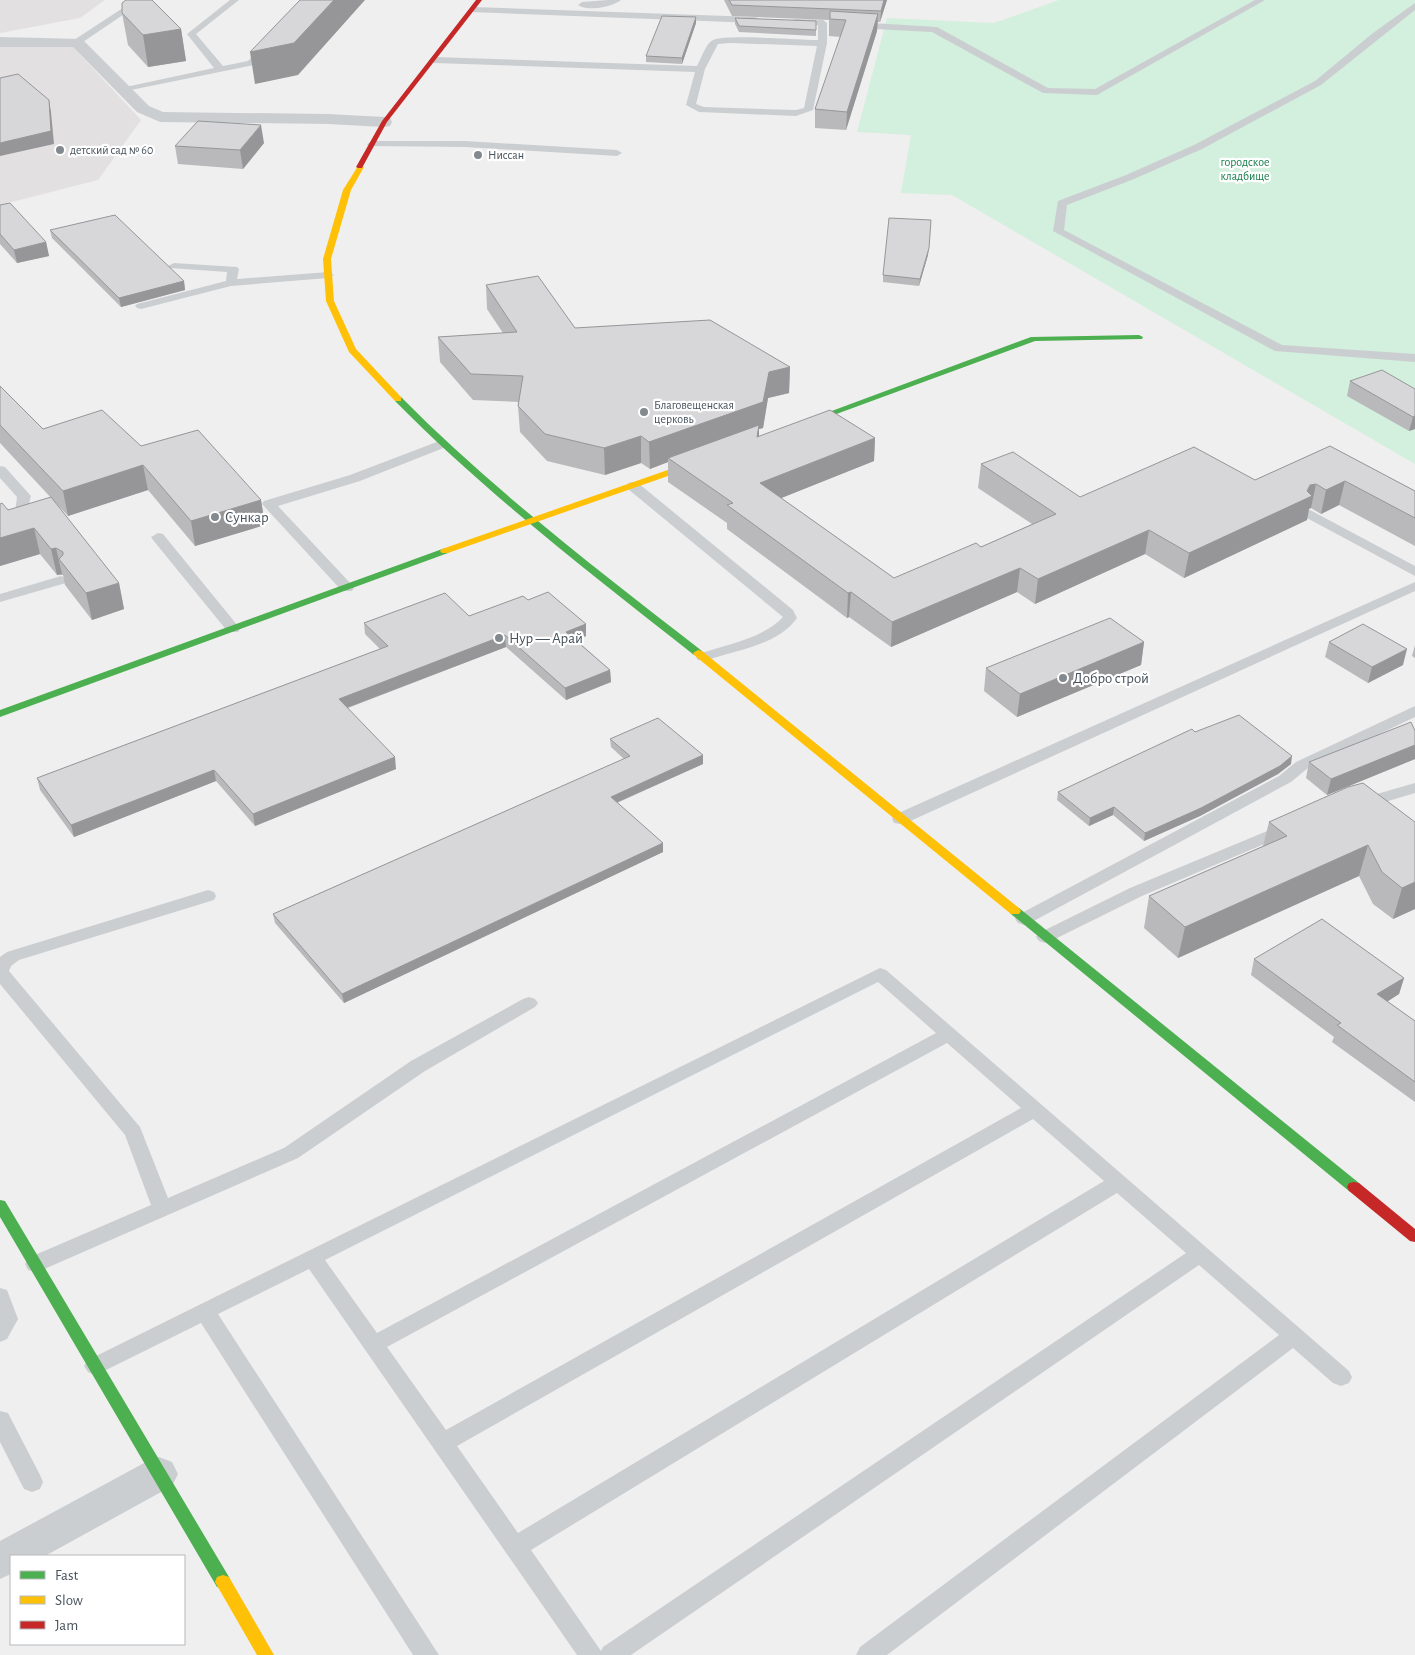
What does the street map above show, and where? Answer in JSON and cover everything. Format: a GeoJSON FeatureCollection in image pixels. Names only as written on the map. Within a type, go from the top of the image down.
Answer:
{"type":"FeatureCollection","features":[{"type":"Feature","properties":{"kind":"main road"},"geometry":{"type":"LineString","coordinates":[[480,0],[384,122],[347,190],[327,259],[330,301],[352,350],[442,444],[531,520],[703,657],[1415,1237]]}},
{"type":"Feature","properties":{"kind":"main road"},"geometry":{"type":"LineString","coordinates":[[791,428],[1034,339],[1139,337]]}},
{"type":"Feature","properties":{"kind":"main road"},"geometry":{"type":"LineString","coordinates":[[0,714],[531,520],[716,455]]}},
{"type":"Feature","properties":{"kind":"main road"},"geometry":{"type":"LineString","coordinates":[[0,1205],[266,1655]]}},
{"type":"Feature","properties":{"kind":"street"},"geometry":{"type":"LineString","coordinates":[[0,42],[77,42],[142,109],[160,117],[328,119],[384,122]]}},
{"type":"Feature","properties":{"kind":"street"},"geometry":{"type":"LineString","coordinates":[[11,1555],[159,1474]]}},
{"type":"Feature","properties":{"kind":"lane"},"geometry":{"type":"LineString","coordinates":[[77,42],[141,0]]}},
{"type":"Feature","properties":{"kind":"lane"},"geometry":{"type":"LineString","coordinates":[[220,69],[191,34],[235,0]]}},
{"type":"Feature","properties":{"kind":"lane"},"geometry":{"type":"LineString","coordinates":[[538,2],[580,5],[604,4],[617,0]]}},
{"type":"Feature","properties":{"kind":"lane"},"geometry":{"type":"LineString","coordinates":[[784,21],[934,29],[1046,91],[1097,92],[1261,0]]}},
{"type":"Feature","properties":{"kind":"lane"},"geometry":{"type":"LineString","coordinates":[[1415,6],[1318,83],[1198,147],[1130,177],[1062,203],[1058,231],[1279,348],[1415,358]]}},
{"type":"Feature","properties":{"kind":"lane"},"geometry":{"type":"LineString","coordinates":[[473,10],[765,21]]}},
{"type":"Feature","properties":{"kind":"lane"},"geometry":{"type":"LineString","coordinates":[[822,43],[730,40],[715,42],[700,69],[691,105],[702,110],[796,112],[808,110],[822,43],[832,23]]}},
{"type":"Feature","properties":{"kind":"lane"},"geometry":{"type":"LineString","coordinates":[[124,90],[251,63],[270,42]]}},
{"type":"Feature","properties":{"kind":"lane"},"geometry":{"type":"LineString","coordinates":[[434,60],[700,69]]}},
{"type":"Feature","properties":{"kind":"lane"},"geometry":{"type":"LineString","coordinates":[[372,144],[465,144],[617,153]]}},
{"type":"Feature","properties":{"kind":"lane"},"geometry":{"type":"LineString","coordinates":[[174,266],[232,269],[231,283]]}},
{"type":"Feature","properties":{"kind":"lane"},"geometry":{"type":"LineString","coordinates":[[141,306],[231,283],[328,275]]}},
{"type":"Feature","properties":{"kind":"lane"},"geometry":{"type":"LineString","coordinates":[[348,588],[269,504],[355,478],[442,444]]}},
{"type":"Feature","properties":{"kind":"lane"},"geometry":{"type":"LineString","coordinates":[[0,470],[24,496],[21,513],[0,527]]}},
{"type":"Feature","properties":{"kind":"lane"},"geometry":{"type":"LineString","coordinates":[[632,486],[788,613],[790,618],[785,625],[766,635],[703,657]]}},
{"type":"Feature","properties":{"kind":"lane"},"geometry":{"type":"LineString","coordinates":[[1310,514],[1415,572]]}},
{"type":"Feature","properties":{"kind":"lane"},"geometry":{"type":"LineString","coordinates":[[158,537],[233,629]]}},
{"type":"Feature","properties":{"kind":"lane"},"geometry":{"type":"LineString","coordinates":[[0,598],[61,580]]}},
{"type":"Feature","properties":{"kind":"lane"},"geometry":{"type":"LineString","coordinates":[[900,818],[1415,586]]}},
{"type":"Feature","properties":{"kind":"lane"},"geometry":{"type":"LineString","coordinates":[[1024,920],[1285,779],[1302,765],[1415,711]]}},
{"type":"Feature","properties":{"kind":"lane"},"geometry":{"type":"LineString","coordinates":[[1349,808],[1415,788]]}},
{"type":"Feature","properties":{"kind":"lane"},"geometry":{"type":"LineString","coordinates":[[1045,937],[1136,892],[1299,823]]}},
{"type":"Feature","properties":{"kind":"lane"},"geometry":{"type":"LineString","coordinates":[[162,1209],[133,1132],[24,998],[1,966],[13,956],[208,896]]}},
{"type":"Feature","properties":{"kind":"lane"},"geometry":{"type":"LineString","coordinates":[[95,1366],[880,974],[1341,1377]]}},
{"type":"Feature","properties":{"kind":"lane"},"geometry":{"type":"LineString","coordinates":[[35,1264],[292,1153],[418,1066],[529,1002]]}},
{"type":"Feature","properties":{"kind":"lane"},"geometry":{"type":"LineString","coordinates":[[373,1345],[949,1034]]}},
{"type":"Feature","properties":{"kind":"lane"},"geometry":{"type":"LineString","coordinates":[[442,1443],[1035,1109]]}},
{"type":"Feature","properties":{"kind":"lane"},"geometry":{"type":"LineString","coordinates":[[516,1547],[1119,1182]]}},
{"type":"Feature","properties":{"kind":"lane"},"geometry":{"type":"LineString","coordinates":[[611,1655],[1200,1254]]}},
{"type":"Feature","properties":{"kind":"lane"},"geometry":{"type":"LineString","coordinates":[[312,1258],[591,1655]]}},
{"type":"Feature","properties":{"kind":"lane"},"geometry":{"type":"LineString","coordinates":[[0,1296],[8,1319],[0,1333]]}},
{"type":"Feature","properties":{"kind":"lane"},"geometry":{"type":"LineString","coordinates":[[205,1312],[428,1655]]}},
{"type":"Feature","properties":{"kind":"lane"},"geometry":{"type":"LineString","coordinates":[[868,1655],[1294,1336]]}},
{"type":"Feature","properties":{"kind":"lane"},"geometry":{"type":"LineString","coordinates":[[0,1420],[32,1482]]}},
{"type":"Feature","properties":{"kind":"shaded area"},"geometry":{"type":"Polygon","coordinates":[[[0,0],[105,0],[80,18],[0,33],[0,0]]]}},
{"type":"Feature","properties":{"kind":"shaded area","name":"детский сад № 60"},"geometry":{"type":"Polygon","coordinates":[[[0,47],[73,47],[141,120],[98,180],[0,205],[0,47]]]}},
{"type":"Feature","properties":{"kind":"green space","name":"городское кладбище"},"geometry":{"type":"Polygon","coordinates":[[[1059,0],[1415,0],[1415,464],[952,195],[901,193],[911,135],[857,132],[887,18],[994,23],[1059,0]]]}},
{"type":"Feature","properties":{"kind":"building"},"geometry":{"type":"Polygon","coordinates":[[[126,0],[152,0],[181,29],[143,35],[122,13],[122,3],[126,0]]]}},
{"type":"Feature","properties":{"kind":"building"},"geometry":{"type":"Polygon","coordinates":[[[300,0],[334,0],[294,43],[250,52],[300,0]]]}},
{"type":"Feature","properties":{"kind":"building"},"geometry":{"type":"Polygon","coordinates":[[[729,0],[884,0],[881,11],[732,5],[729,0]]]}},
{"type":"Feature","properties":{"kind":"building"},"geometry":{"type":"Polygon","coordinates":[[[830,11],[878,14],[847,112],[815,109],[846,20],[830,19],[830,11]]]}},
{"type":"Feature","properties":{"kind":"building"},"geometry":{"type":"Polygon","coordinates":[[[662,16],[696,17],[682,58],[646,56],[662,16]]]}},
{"type":"Feature","properties":{"kind":"building"},"geometry":{"type":"Polygon","coordinates":[[[735,18],[816,21],[816,30],[739,26],[735,18]]]}},
{"type":"Feature","properties":{"kind":"building"},"geometry":{"type":"Polygon","coordinates":[[[18,74],[49,100],[51,131],[0,143],[0,78],[18,74]]]}},
{"type":"Feature","properties":{"kind":"building"},"geometry":{"type":"Polygon","coordinates":[[[198,121],[261,125],[240,150],[175,146],[198,121]]]}},
{"type":"Feature","properties":{"kind":"building"},"geometry":{"type":"Polygon","coordinates":[[[10,203],[46,242],[14,250],[0,234],[0,205],[10,203]]]}},
{"type":"Feature","properties":{"kind":"building"},"geometry":{"type":"Polygon","coordinates":[[[115,215],[184,281],[119,298],[50,230],[115,215]]]}},
{"type":"Feature","properties":{"kind":"building"},"geometry":{"type":"Polygon","coordinates":[[[889,218],[931,220],[929,248],[920,279],[883,275],[889,218]]]}},
{"type":"Feature","properties":{"kind":"building","name":"Благовещенская церковь"},"geometry":{"type":"Polygon","coordinates":[[[538,276],[575,328],[710,320],[790,367],[769,372],[763,402],[649,442],[641,436],[604,448],[545,434],[518,406],[523,376],[471,374],[438,337],[517,332],[486,285],[538,276]]]}},
{"type":"Feature","properties":{"kind":"building"},"geometry":{"type":"Polygon","coordinates":[[[1382,370],[1415,389],[1415,416],[1413,417],[1350,381],[1382,370]]]}},
{"type":"Feature","properties":{"kind":"building"},"geometry":{"type":"Polygon","coordinates":[[[0,386],[43,429],[102,410],[141,446],[198,430],[261,500],[191,521],[143,465],[63,491],[0,425],[0,386]]]}},
{"type":"Feature","properties":{"kind":"building"},"geometry":{"type":"Polygon","coordinates":[[[830,410],[875,438],[760,483],[894,578],[976,543],[981,547],[1056,514],[981,464],[1013,452],[1080,497],[1194,447],[1255,480],[1330,446],[1415,491],[1415,518],[1345,481],[1326,490],[1316,484],[1310,485],[1307,491],[1312,496],[1189,553],[1149,530],[1038,579],[1020,568],[892,622],[851,592],[848,593],[727,505],[733,503],[668,458],[759,425],[757,437],[830,410]]]}},
{"type":"Feature","properties":{"kind":"building"},"geometry":{"type":"Polygon","coordinates":[[[51,497],[119,583],[86,593],[59,559],[63,552],[56,548],[51,549],[34,528],[0,538],[0,504],[2,503],[8,510],[51,497]]]}},
{"type":"Feature","properties":{"kind":"building"},"geometry":{"type":"Polygon","coordinates":[[[548,592],[586,624],[566,632],[610,670],[565,688],[505,635],[339,699],[395,757],[253,814],[214,770],[71,825],[37,778],[388,646],[364,623],[445,593],[469,616],[523,596],[528,600],[548,592]]]}},
{"type":"Feature","properties":{"kind":"building"},"geometry":{"type":"Polygon","coordinates":[[[1110,618],[1144,642],[1020,694],[986,668],[1110,618]]]}},
{"type":"Feature","properties":{"kind":"building"},"geometry":{"type":"Polygon","coordinates":[[[1363,624],[1407,649],[1372,667],[1329,642],[1363,624]]]}},
{"type":"Feature","properties":{"kind":"building"},"geometry":{"type":"Polygon","coordinates":[[[1239,715],[1292,756],[1280,766],[1201,808],[1145,833],[1114,807],[1090,818],[1058,792],[1192,729],[1195,732],[1239,715]]]}},
{"type":"Feature","properties":{"kind":"building"},"geometry":{"type":"Polygon","coordinates":[[[658,718],[703,755],[611,797],[663,843],[342,994],[273,914],[630,756],[610,739],[658,718]]]}},
{"type":"Feature","properties":{"kind":"building"},"geometry":{"type":"Polygon","coordinates":[[[1411,722],[1415,731],[1415,745],[1331,779],[1309,762],[1411,722]]]}},
{"type":"Feature","properties":{"kind":"building"},"geometry":{"type":"Polygon","coordinates":[[[1363,783],[1415,822],[1415,882],[1402,888],[1382,872],[1368,845],[1185,927],[1149,896],[1287,836],[1269,822],[1348,787],[1363,783]]]}},
{"type":"Feature","properties":{"kind":"building"},"geometry":{"type":"Polygon","coordinates":[[[1322,919],[1404,978],[1377,994],[1415,1021],[1415,1082],[1337,1025],[1341,1023],[1254,959],[1322,919]]]}},
{"type":"Feature","properties":{"kind":"traffic: fast"},"geometry":{"type":"LineString","coordinates":[[798,425],[1034,339],[1139,337]]}},
{"type":"Feature","properties":{"kind":"traffic: fast"},"geometry":{"type":"LineString","coordinates":[[398,399],[468,467],[506,500],[698,653]]}},
{"type":"Feature","properties":{"kind":"traffic: fast"},"geometry":{"type":"LineString","coordinates":[[0,714],[445,551]]}},
{"type":"Feature","properties":{"kind":"traffic: fast"},"geometry":{"type":"LineString","coordinates":[[1015,911],[1354,1187]]}},
{"type":"Feature","properties":{"kind":"traffic: fast"},"geometry":{"type":"LineString","coordinates":[[0,1205],[223,1582]]}},
{"type":"Feature","properties":{"kind":"traffic: slow"},"geometry":{"type":"LineString","coordinates":[[360,167],[347,190],[327,259],[330,301],[352,350],[398,399]]}},
{"type":"Feature","properties":{"kind":"traffic: slow"},"geometry":{"type":"LineString","coordinates":[[445,551],[702,461]]}},
{"type":"Feature","properties":{"kind":"traffic: slow"},"geometry":{"type":"LineString","coordinates":[[698,653],[1015,911]]}},
{"type":"Feature","properties":{"kind":"traffic: slow"},"geometry":{"type":"LineString","coordinates":[[223,1582],[266,1655]]}},
{"type":"Feature","properties":{"kind":"traffic: jam"},"geometry":{"type":"LineString","coordinates":[[360,167],[384,122],[479,0]]}},
{"type":"Feature","properties":{"kind":"traffic: jam"},"geometry":{"type":"LineString","coordinates":[[1354,1187],[1415,1237]]}},
{"type":"Feature","properties":{"kind":"place","name":"детский сад № 60"},"geometry":{"type":"Point","coordinates":[60,150]}},
{"type":"Feature","properties":{"kind":"place","name":"Ниссан"},"geometry":{"type":"Point","coordinates":[478,155]}},
{"type":"Feature","properties":{"kind":"place","name":"Благовещенская церковь"},"geometry":{"type":"Point","coordinates":[644,412]}},
{"type":"Feature","properties":{"kind":"place","name":"Сункар"},"geometry":{"type":"Point","coordinates":[215,517]}},
{"type":"Feature","properties":{"kind":"place","name":"Нур — Арай"},"geometry":{"type":"Point","coordinates":[499,638]}},
{"type":"Feature","properties":{"kind":"place","name":"Добро строй"},"geometry":{"type":"Point","coordinates":[1063,678]}}]}
